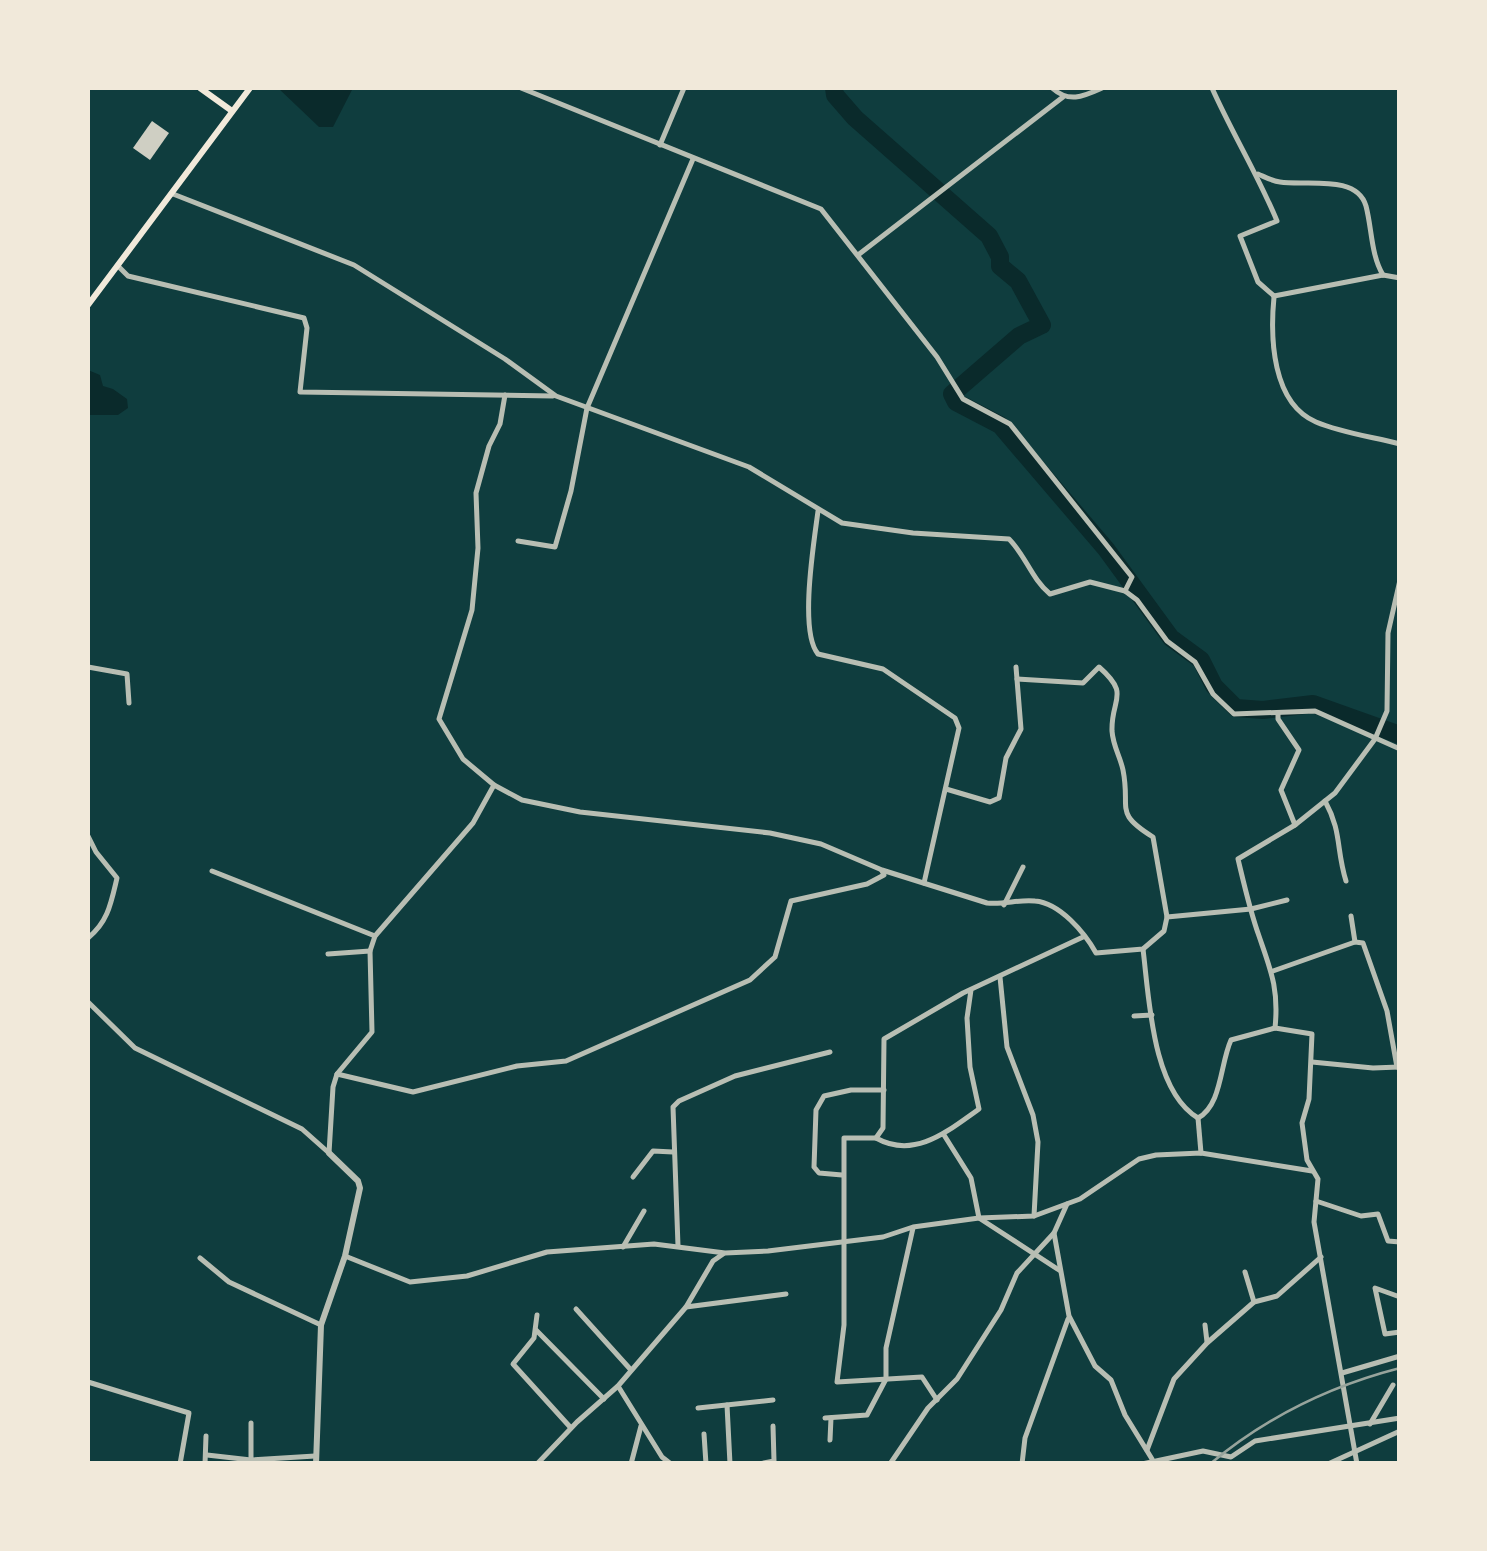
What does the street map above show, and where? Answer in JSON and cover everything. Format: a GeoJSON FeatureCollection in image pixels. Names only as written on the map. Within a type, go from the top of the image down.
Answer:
{"type":"FeatureCollection","features":[{"type":"Feature","properties":{"kind":"main road"},"geometry":{"type":"LineString","coordinates":[[200,88],[232,110]]}},
{"type":"Feature","properties":{"kind":"main road"},"geometry":{"type":"LineString","coordinates":[[88,304],[250,88]]}},
{"type":"Feature","properties":{"kind":"street"},"geometry":{"type":"LineString","coordinates":[[521,88],[821,208],[937,357],[963,399],[1010,424],[1132,577],[1125,590]]}},
{"type":"Feature","properties":{"kind":"street"},"geometry":{"type":"LineString","coordinates":[[660,145],[684,88]]}},
{"type":"Feature","properties":{"kind":"street"},"geometry":{"type":"LineString","coordinates":[[1052,88],[1063,97],[1079,98],[1102,88]]}},
{"type":"Feature","properties":{"kind":"street"},"geometry":{"type":"LineString","coordinates":[[1212,88],[1237,143],[1258,174],[1277,221],[1240,236],[1258,282],[1274,296],[1275,358],[1284,390],[1293,405],[1320,423],[1400,444]]}},
{"type":"Feature","properties":{"kind":"street"},"geometry":{"type":"LineString","coordinates":[[858,255],[1063,97]]}},
{"type":"Feature","properties":{"kind":"street"},"geometry":{"type":"LineString","coordinates":[[518,541],[555,547],[571,491],[587,408],[693,158]]}},
{"type":"Feature","properties":{"kind":"street"},"geometry":{"type":"LineString","coordinates":[[1258,174],[1280,182],[1332,184],[1358,192],[1365,201],[1377,266],[1383,275]]}},
{"type":"Feature","properties":{"kind":"street"},"geometry":{"type":"LineString","coordinates":[[173,194],[354,265],[505,358],[556,396],[749,466],[776,480],[818,511],[854,526],[1009,539],[1035,582],[1050,594],[1090,582],[1125,590],[1137,600],[1167,642],[1195,662],[1213,694],[1234,714],[1314,711],[1400,749]]}},
{"type":"Feature","properties":{"kind":"street"},"geometry":{"type":"LineString","coordinates":[[118,266],[128,276],[304,318],[300,392],[556,396]]}},
{"type":"Feature","properties":{"kind":"street"},"geometry":{"type":"LineString","coordinates":[[1274,296],[1383,275],[1400,278]]}},
{"type":"Feature","properties":{"kind":"street"},"geometry":{"type":"LineString","coordinates":[[504,394],[500,424],[489,446],[476,493],[478,548],[472,610],[439,719],[463,760],[494,785],[538,805],[821,844],[882,870],[1004,905],[1036,900],[1064,914],[1096,952],[1143,949],[1164,931],[1168,916],[1153,837],[1136,829],[1126,814],[1123,768],[1114,750],[1112,728],[1120,695],[1116,681],[1099,667],[1082,683],[1017,679]]}},
{"type":"Feature","properties":{"kind":"street"},"geometry":{"type":"LineString","coordinates":[[818,511],[809,591],[811,646],[818,654],[884,668],[954,718],[959,728],[924,883]]}},
{"type":"Feature","properties":{"kind":"street"},"geometry":{"type":"LineString","coordinates":[[1275,1028],[1278,1004],[1273,971],[1238,858],[1295,826],[1346,782],[1376,737],[1387,710],[1388,633],[1400,580]]}},
{"type":"Feature","properties":{"kind":"street"},"geometry":{"type":"LineString","coordinates":[[88,667],[127,674],[129,703]]}},
{"type":"Feature","properties":{"kind":"street"},"geometry":{"type":"LineString","coordinates":[[946,789],[990,802],[1000,798],[1006,758],[1021,729],[1016,667]]}},
{"type":"Feature","properties":{"kind":"street"},"geometry":{"type":"LineString","coordinates":[[1278,714],[1299,750],[1281,790],[1295,826]]}},
{"type":"Feature","properties":{"kind":"street"},"geometry":{"type":"LineString","coordinates":[[329,1153],[336,1074],[372,1032],[370,951],[376,936],[473,824],[494,785]]}},
{"type":"Feature","properties":{"kind":"street"},"geometry":{"type":"LineString","coordinates":[[1325,800],[1336,821],[1341,842],[1338,856],[1346,881]]}},
{"type":"Feature","properties":{"kind":"street"},"geometry":{"type":"LineString","coordinates":[[88,836],[118,878],[109,912],[100,928],[88,938]]}},
{"type":"Feature","properties":{"kind":"street"},"geometry":{"type":"LineString","coordinates":[[1004,905],[1022,868]]}},
{"type":"Feature","properties":{"kind":"street"},"geometry":{"type":"LineString","coordinates":[[212,870],[376,936]]}},
{"type":"Feature","properties":{"kind":"street"},"geometry":{"type":"LineString","coordinates":[[336,1074],[413,1092],[517,1066],[566,1061],[750,980],[775,957],[790,900],[867,884],[884,876],[882,870]]}},
{"type":"Feature","properties":{"kind":"street"},"geometry":{"type":"LineString","coordinates":[[1168,916],[1251,909],[1287,900]]}},
{"type":"Feature","properties":{"kind":"street"},"geometry":{"type":"LineString","coordinates":[[1352,916],[1355,942]]}},
{"type":"Feature","properties":{"kind":"street"},"geometry":{"type":"LineString","coordinates":[[876,1138],[883,1128],[884,1039],[971,990],[1084,936]]}},
{"type":"Feature","properties":{"kind":"street"},"geometry":{"type":"LineString","coordinates":[[1273,971],[1355,942],[1363,944],[1387,1011],[1398,1067],[1312,1062]]}},
{"type":"Feature","properties":{"kind":"street"},"geometry":{"type":"LineString","coordinates":[[1143,949],[1160,1056],[1183,1109],[1198,1118]]}},
{"type":"Feature","properties":{"kind":"street"},"geometry":{"type":"LineString","coordinates":[[328,954],[370,951]]}},
{"type":"Feature","properties":{"kind":"street"},"geometry":{"type":"LineString","coordinates":[[1000,977],[1007,1047],[1033,1115],[1038,1142],[1034,1216]]}},
{"type":"Feature","properties":{"kind":"street"},"geometry":{"type":"LineString","coordinates":[[937,1400],[922,1377],[838,1382],[844,1326],[844,1138],[876,1138],[896,1146],[933,1140],[979,1109],[970,1067],[967,1018],[971,990]]}},
{"type":"Feature","properties":{"kind":"street"},"geometry":{"type":"LineString","coordinates":[[88,1002],[135,1048],[302,1129],[358,1181],[360,1188],[345,1256],[320,1325],[315,1460],[206,1455]]}},
{"type":"Feature","properties":{"kind":"street"},"geometry":{"type":"LineString","coordinates":[[1134,1016],[1152,1015]]}},
{"type":"Feature","properties":{"kind":"street"},"geometry":{"type":"LineString","coordinates":[[1198,1118],[1205,1115],[1216,1096],[1223,1058],[1231,1040],[1275,1028],[1312,1034],[1309,1099],[1302,1123],[1307,1160],[1318,1179],[1314,1222],[1357,1464]]}},
{"type":"Feature","properties":{"kind":"street"},"geometry":{"type":"LineString","coordinates":[[678,1246],[673,1107],[680,1100],[735,1076],[830,1052]]}},
{"type":"Feature","properties":{"kind":"street"},"geometry":{"type":"LineString","coordinates":[[842,1175],[819,1173],[814,1167],[816,1110],[824,1096],[851,1090],[884,1090]]}},
{"type":"Feature","properties":{"kind":"street"},"geometry":{"type":"LineString","coordinates":[[1198,1118],[1202,1153]]}},
{"type":"Feature","properties":{"kind":"street"},"geometry":{"type":"LineString","coordinates":[[944,1135],[971,1178],[979,1218],[1060,1270]]}},
{"type":"Feature","properties":{"kind":"street"},"geometry":{"type":"LineString","coordinates":[[633,1177],[653,1151],[673,1152]]}},
{"type":"Feature","properties":{"kind":"street"},"geometry":{"type":"LineString","coordinates":[[345,1256],[410,1282],[467,1276],[547,1252],[678,1246],[725,1253],[883,1237],[914,1227],[979,1218],[1034,1216],[1080,1198],[1139,1159],[1156,1155],[1202,1153],[1312,1171]]}},
{"type":"Feature","properties":{"kind":"street"},"geometry":{"type":"LineString","coordinates":[[1316,1201],[1361,1216],[1378,1214],[1388,1242],[1400,1242]]}},
{"type":"Feature","properties":{"kind":"street"},"geometry":{"type":"LineString","coordinates":[[890,1464],[957,1379],[1002,1310],[1017,1273],[1054,1233],[1067,1204]]}},
{"type":"Feature","properties":{"kind":"street"},"geometry":{"type":"LineString","coordinates":[[623,1247],[644,1211]]}},
{"type":"Feature","properties":{"kind":"street"},"geometry":{"type":"LineString","coordinates":[[830,1440],[828,1418],[867,1416],[886,1379],[886,1348],[914,1227]]}},
{"type":"Feature","properties":{"kind":"street"},"geometry":{"type":"LineString","coordinates":[[1022,1464],[1025,1438],[1043,1382],[1066,1331],[1068,1316],[1054,1233]]}},
{"type":"Feature","properties":{"kind":"street"},"geometry":{"type":"LineString","coordinates":[[537,1464],[618,1386],[686,1307],[713,1261],[725,1253]]}},
{"type":"Feature","properties":{"kind":"street"},"geometry":{"type":"LineString","coordinates":[[1147,1450],[1174,1378],[1254,1302],[1277,1296],[1321,1257]]}},
{"type":"Feature","properties":{"kind":"street"},"geometry":{"type":"LineString","coordinates":[[200,1258],[229,1282],[320,1325]]}},
{"type":"Feature","properties":{"kind":"street"},"geometry":{"type":"LineString","coordinates":[[1245,1272],[1254,1302]]}},
{"type":"Feature","properties":{"kind":"street"},"geometry":{"type":"LineString","coordinates":[[1400,1296],[1376,1288],[1385,1334],[1400,1332]]}},
{"type":"Feature","properties":{"kind":"street"},"geometry":{"type":"LineString","coordinates":[[686,1307],[786,1294]]}},
{"type":"Feature","properties":{"kind":"street"},"geometry":{"type":"LineString","coordinates":[[576,1309],[632,1370]]}},
{"type":"Feature","properties":{"kind":"street"},"geometry":{"type":"LineString","coordinates":[[536,1315],[536,1330],[525,1352],[513,1364],[571,1428]]}},
{"type":"Feature","properties":{"kind":"street"},"geometry":{"type":"LineString","coordinates":[[1068,1316],[1095,1366],[1111,1380],[1126,1416],[1152,1460]]}},
{"type":"Feature","properties":{"kind":"street"},"geometry":{"type":"LineString","coordinates":[[1204,1325],[1207,1343]]}},
{"type":"Feature","properties":{"kind":"street"},"geometry":{"type":"LineString","coordinates":[[536,1330],[604,1398]]}},
{"type":"Feature","properties":{"kind":"street"},"geometry":{"type":"LineString","coordinates":[[1342,1373],[1400,1356]]}},
{"type":"Feature","properties":{"kind":"street"},"geometry":{"type":"LineString","coordinates":[[88,1382],[189,1413],[180,1464]]}},
{"type":"Feature","properties":{"kind":"street"},"geometry":{"type":"LineString","coordinates":[[1370,1424],[1393,1385]]}},
{"type":"Feature","properties":{"kind":"street"},"geometry":{"type":"LineString","coordinates":[[618,1386],[662,1458],[671,1464]]}},
{"type":"Feature","properties":{"kind":"street"},"geometry":{"type":"LineString","coordinates":[[698,1408],[773,1400]]}},
{"type":"Feature","properties":{"kind":"street"},"geometry":{"type":"LineString","coordinates":[[727,1405],[730,1464]]}},
{"type":"Feature","properties":{"kind":"street"},"geometry":{"type":"LineString","coordinates":[[1142,1464],[1203,1451],[1233,1460],[1255,1440],[1400,1418]]}},
{"type":"Feature","properties":{"kind":"street"},"geometry":{"type":"LineString","coordinates":[[251,1422],[251,1460]]}},
{"type":"Feature","properties":{"kind":"street"},"geometry":{"type":"LineString","coordinates":[[631,1464],[641,1426]]}},
{"type":"Feature","properties":{"kind":"street"},"geometry":{"type":"LineString","coordinates":[[759,1464],[774,1460],[773,1426]]}},
{"type":"Feature","properties":{"kind":"street"},"geometry":{"type":"LineString","coordinates":[[1330,1463],[1400,1431]]}},
{"type":"Feature","properties":{"kind":"street"},"geometry":{"type":"LineString","coordinates":[[704,1434],[706,1464]]}},
{"type":"Feature","properties":{"kind":"street"},"geometry":{"type":"LineString","coordinates":[[205,1464],[206,1436]]}},
{"type":"Feature","properties":{"kind":"water"},"geometry":{"type":"Polygon","coordinates":[[[278,88],[353,88],[333,127],[319,127],[278,88]]]}},
{"type":"Feature","properties":{"kind":"water"},"geometry":{"type":"Polygon","coordinates":[[[88,370],[100,375],[103,386],[127,399],[128,408],[118,415],[88,415],[88,370]]]}},
{"type":"Feature","properties":{"kind":"building"},"geometry":{"type":"Polygon","coordinates":[[[152,121],[169,133],[150,160],[133,148],[152,121]]]}},
{"type":"Feature","properties":{"kind":"waterway"},"geometry":{"type":"LineString","coordinates":[[834,88],[835,95],[855,118],[989,236],[1000,257],[1000,266],[1018,281],[1042,325],[1019,336],[952,394],[956,402],[1000,425],[1106,549],[1171,638],[1201,660],[1214,686],[1236,708],[1263,710],[1313,704],[1400,735]]}},
{"type":"Feature","properties":{"kind":"railway"},"geometry":{"type":"LineString","coordinates":[[1210,1464],[1253,1432],[1299,1406],[1400,1368]]}}]}
